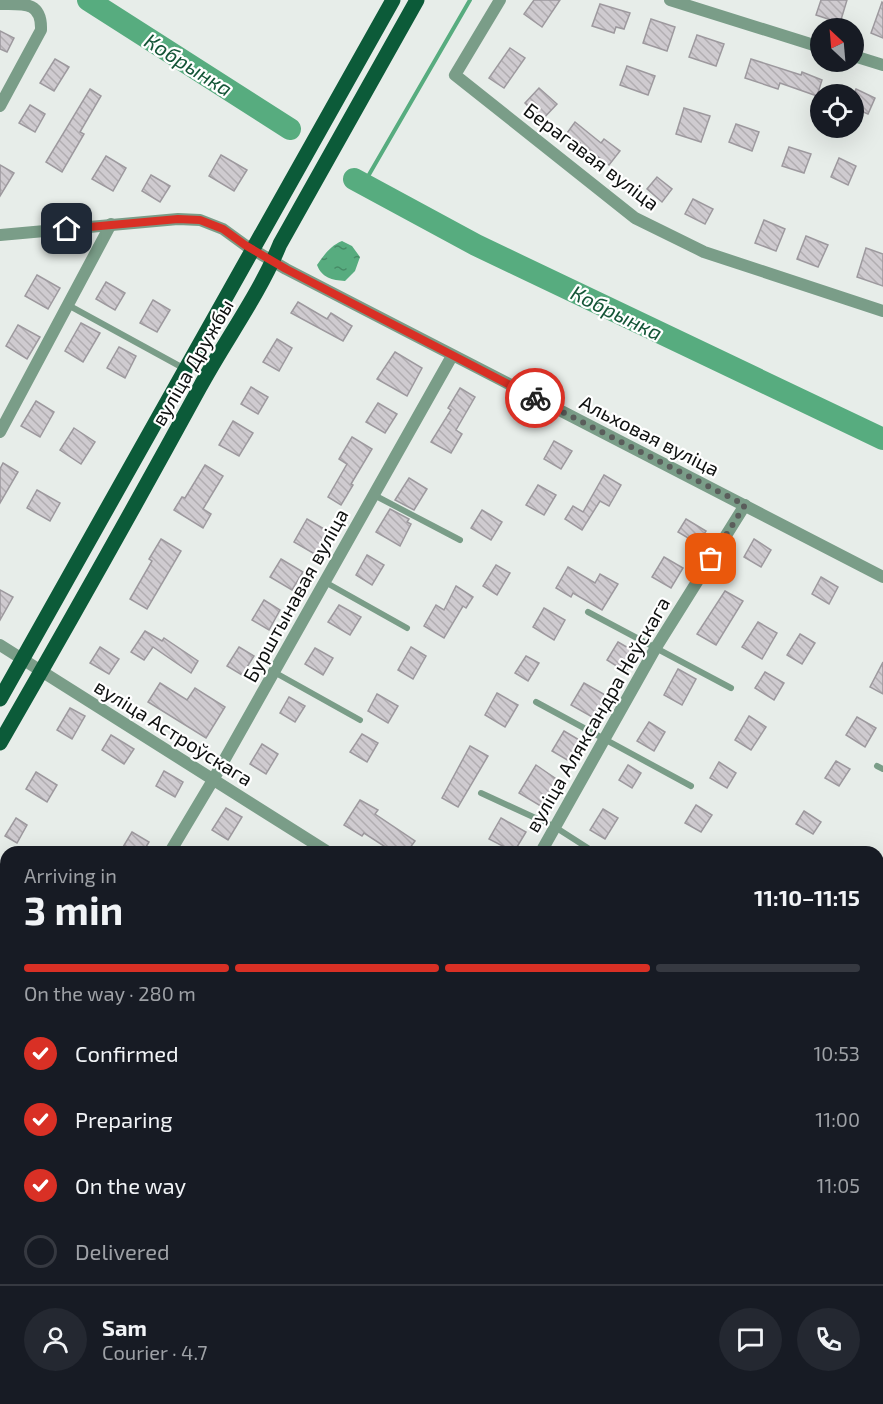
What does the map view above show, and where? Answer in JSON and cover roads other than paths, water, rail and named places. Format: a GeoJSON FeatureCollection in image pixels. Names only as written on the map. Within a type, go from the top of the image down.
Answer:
{"type":"FeatureCollection","features":[{"type":"Feature","properties":{"kind":"main road","name":"вуліца Дружбы"},"geometry":{"type":"LineString","coordinates":[[0,699],[393,0]]}},
{"type":"Feature","properties":{"kind":"main road","name":"вуліца Дружбы"},"geometry":{"type":"LineString","coordinates":[[0,743],[273,261],[280,244],[417,0]]}},
{"type":"Feature","properties":{"kind":"main road"},"geometry":{"type":"LineString","coordinates":[[273,261],[266,247],[267,238],[297,185],[314,141]]}},
{"type":"Feature","properties":{"kind":"main road"},"geometry":{"type":"LineString","coordinates":[[202,383],[228,321],[259,267],[257,255],[253,250]]}},
{"type":"Feature","properties":{"kind":"main road"},"geometry":{"type":"LineString","coordinates":[[41,671],[36,651],[63,602],[91,538]]}},
{"type":"Feature","properties":{"kind":"main road"},"geometry":{"type":"LineString","coordinates":[[0,727],[27,677],[26,666],[22,658]]}},
{"type":"Feature","properties":{"kind":"street","name":"Берагавая вуліца"},"geometry":{"type":"LineString","coordinates":[[500,0],[455,75],[635,218],[704,252],[883,311]]}},
{"type":"Feature","properties":{"kind":"street"},"geometry":{"type":"LineString","coordinates":[[670,0],[810,44]]}},
{"type":"Feature","properties":{"kind":"street"},"geometry":{"type":"LineString","coordinates":[[703,12],[709,0]]}},
{"type":"Feature","properties":{"kind":"street"},"geometry":{"type":"LineString","coordinates":[[0,4],[28,5],[37,9],[42,18],[41,30],[0,106]]}},
{"type":"Feature","properties":{"kind":"street"},"geometry":{"type":"LineString","coordinates":[[864,59],[883,65]]}},
{"type":"Feature","properties":{"kind":"street","name":"Альховая вуліца"},"geometry":{"type":"LineString","coordinates":[[0,235],[178,219],[200,220],[223,229],[253,250],[452,356],[883,577]]}},
{"type":"Feature","properties":{"kind":"street"},"geometry":{"type":"LineString","coordinates":[[0,432],[111,225]]}},
{"type":"Feature","properties":{"kind":"street","name":"Бурштынавая вуліца"},"geometry":{"type":"LineString","coordinates":[[174,846],[452,356]]}},
{"type":"Feature","properties":{"kind":"street","name":"вуліца Аляксандра Неўскага"},"geometry":{"type":"LineString","coordinates":[[544,846],[655,649],[745,505]]}},
{"type":"Feature","properties":{"kind":"street","name":"вуліца Астроўскага"},"geometry":{"type":"LineString","coordinates":[[0,645],[318,846]]}},
{"type":"Feature","properties":{"kind":"lane"},"geometry":{"type":"LineString","coordinates":[[68,305],[185,369]]}},
{"type":"Feature","properties":{"kind":"lane"},"geometry":{"type":"LineString","coordinates":[[374,495],[460,540]]}},
{"type":"Feature","properties":{"kind":"lane"},"geometry":{"type":"LineString","coordinates":[[324,582],[407,628]]}},
{"type":"Feature","properties":{"kind":"lane"},"geometry":{"type":"LineString","coordinates":[[588,612],[731,688]]}},
{"type":"Feature","properties":{"kind":"lane"},"geometry":{"type":"LineString","coordinates":[[274,672],[360,720]]}},
{"type":"Feature","properties":{"kind":"lane"},"geometry":{"type":"LineString","coordinates":[[536,702],[691,786]]}},
{"type":"Feature","properties":{"kind":"lane"},"geometry":{"type":"LineString","coordinates":[[481,793],[555,827],[585,846]]}},
{"type":"Feature","properties":{"kind":"water"},"geometry":{"type":"Polygon","coordinates":[[[342,241],[352,246],[360,257],[355,271],[345,281],[328,278],[317,265],[331,248],[342,241]]]}},
{"type":"Feature","properties":{"kind":"waterway","name":"Кобрынка"},"geometry":{"type":"LineString","coordinates":[[88,0],[290,129]]}},
{"type":"Feature","properties":{"kind":"waterway"},"geometry":{"type":"LineString","coordinates":[[363,185],[470,0]]}},
{"type":"Feature","properties":{"kind":"waterway","name":"Кобрынка"},"geometry":{"type":"LineString","coordinates":[[354,179],[476,245],[883,439]]}}]}
